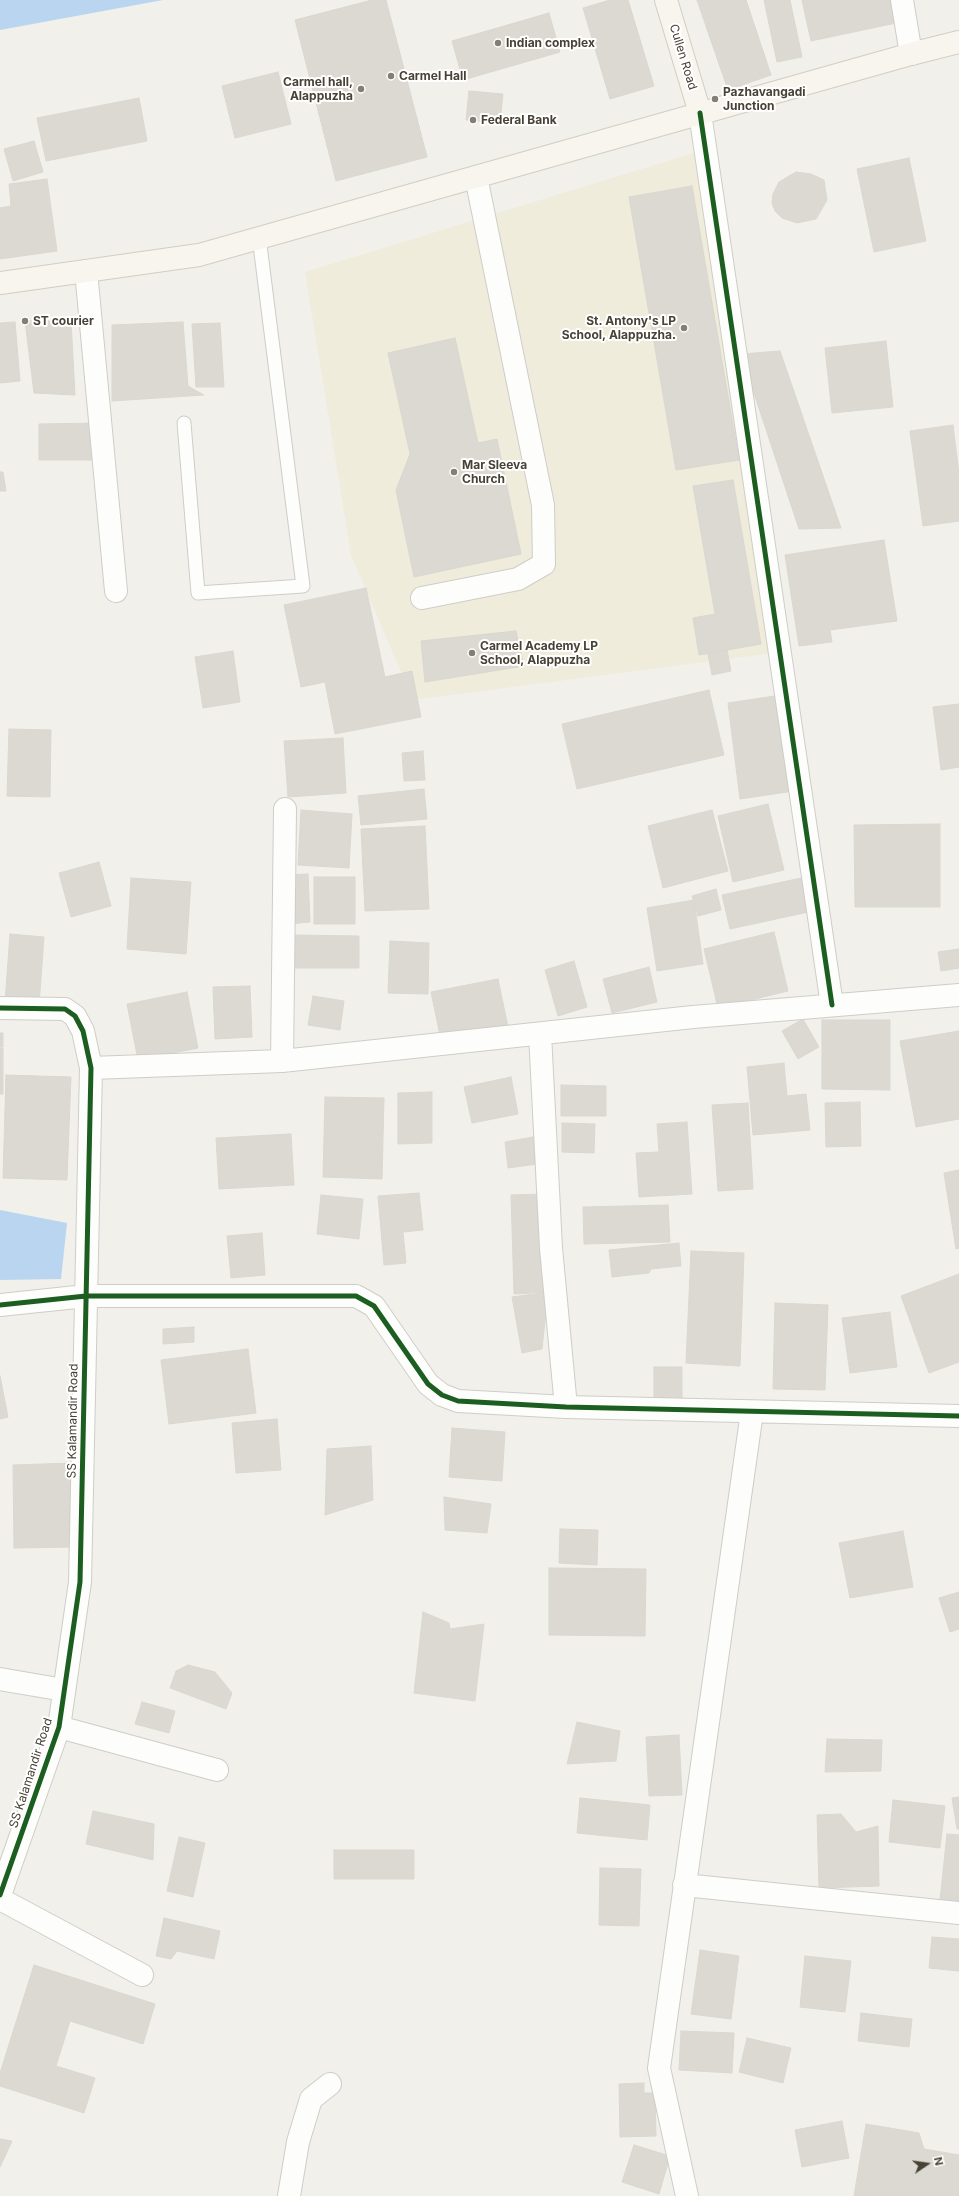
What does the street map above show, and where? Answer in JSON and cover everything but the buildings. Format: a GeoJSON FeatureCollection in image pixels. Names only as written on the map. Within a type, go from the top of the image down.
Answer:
{"type":"FeatureCollection","features":[{"type":"Feature","properties":{"kind":"main road","name":"Cullen Road"},"geometry":{"type":"LineString","coordinates":[[666,0],[700,113]]}},
{"type":"Feature","properties":{"kind":"main road"},"geometry":{"type":"LineString","coordinates":[[0,284],[199,255],[700,113],[959,42]]}},
{"type":"Feature","properties":{"kind":"street"},"geometry":{"type":"LineString","coordinates":[[902,0],[911,54]]}},
{"type":"Feature","properties":{"kind":"street"},"geometry":{"type":"LineString","coordinates":[[700,113],[832,1005]]}},
{"type":"Feature","properties":{"kind":"street"},"geometry":{"type":"LineString","coordinates":[[422,598],[518,579],[544,564],[543,505],[476,177]]}},
{"type":"Feature","properties":{"kind":"street"},"geometry":{"type":"LineString","coordinates":[[86,271],[116,591]]}},
{"type":"Feature","properties":{"kind":"street"},"geometry":{"type":"LineString","coordinates":[[282,1061],[285,809]]}},
{"type":"Feature","properties":{"kind":"street"},"geometry":{"type":"LineString","coordinates":[[91,1068],[282,1061],[540,1034],[693,1016],[959,995]]}},
{"type":"Feature","properties":{"kind":"street","name":"SS Kalamandir Road"},"geometry":{"type":"LineString","coordinates":[[0,1008],[65,1009],[70,1012],[75,1016],[83,1031],[91,1068],[80,1582],[59,1727],[0,1895]]}},
{"type":"Feature","properties":{"kind":"street"},"geometry":{"type":"LineString","coordinates":[[540,1034],[551,1248],[566,1407]]}},
{"type":"Feature","properties":{"kind":"street"},"geometry":{"type":"LineString","coordinates":[[0,1305],[86,1296],[356,1296],[374,1306],[428,1384],[442,1395],[458,1402],[566,1407],[959,1416]]}},
{"type":"Feature","properties":{"kind":"street"},"geometry":{"type":"LineString","coordinates":[[687,2196],[659,2068],[752,1412]]}},
{"type":"Feature","properties":{"kind":"street"},"geometry":{"type":"LineString","coordinates":[[0,1679],[64,1690]]}},
{"type":"Feature","properties":{"kind":"street"},"geometry":{"type":"LineString","coordinates":[[59,1727],[216,1770]]}},
{"type":"Feature","properties":{"kind":"street"},"geometry":{"type":"LineString","coordinates":[[684,1885],[959,1913]]}},
{"type":"Feature","properties":{"kind":"street"},"geometry":{"type":"LineString","coordinates":[[0,1899],[142,1975]]}},
{"type":"Feature","properties":{"kind":"street"},"geometry":{"type":"LineString","coordinates":[[289,2196],[298,2142],[311,2099],[330,2084]]}},
{"type":"Feature","properties":{"kind":"lane"},"geometry":{"type":"LineString","coordinates":[[184,424],[198,593],[303,586],[259,237]]}},
{"type":"Feature","properties":{"kind":"shaded area"},"geometry":{"type":"Polygon","coordinates":[[[694,153],[773,653],[413,700],[351,555],[305,272],[694,153]]]}},
{"type":"Feature","properties":{"kind":"water"},"geometry":{"type":"Polygon","coordinates":[[[0,0],[163,0],[0,30],[0,0]]]}},
{"type":"Feature","properties":{"kind":"water"},"geometry":{"type":"Polygon","coordinates":[[[0,1210],[67,1223],[61,1279],[0,1280],[0,1210]]]}},
{"type":"Feature","properties":{"kind":"cycle path"},"geometry":{"type":"LineString","coordinates":[[700,113],[832,1005]]}},
{"type":"Feature","properties":{"kind":"cycle path"},"geometry":{"type":"LineString","coordinates":[[0,1008],[65,1009],[75,1016],[83,1031],[91,1068],[80,1582],[59,1727],[0,1895]]}},
{"type":"Feature","properties":{"kind":"cycle path"},"geometry":{"type":"LineString","coordinates":[[0,1305],[86,1296],[356,1296],[374,1306],[428,1384],[442,1395],[458,1401],[566,1407],[959,1416]]}},
{"type":"Feature","properties":{"kind":"place","name":"Indian complex"},"geometry":{"type":"Point","coordinates":[498,43]}},
{"type":"Feature","properties":{"kind":"place","name":"Carmel Hall"},"geometry":{"type":"Point","coordinates":[391,76]}},
{"type":"Feature","properties":{"kind":"place","name":"Carmel hall, Alappuzha"},"geometry":{"type":"Point","coordinates":[361,89]}},
{"type":"Feature","properties":{"kind":"place","name":"Pazhavangadi Junction"},"geometry":{"type":"Point","coordinates":[715,99]}},
{"type":"Feature","properties":{"kind":"place","name":"Federal Bank"},"geometry":{"type":"Point","coordinates":[473,120]}},
{"type":"Feature","properties":{"kind":"place","name":"ST courier"},"geometry":{"type":"Point","coordinates":[25,321]}},
{"type":"Feature","properties":{"kind":"place","name":"St. Antony's LP School, Alappuzha."},"geometry":{"type":"Point","coordinates":[684,328]}},
{"type":"Feature","properties":{"kind":"place","name":"Mar Sleeva Church"},"geometry":{"type":"Point","coordinates":[454,472]}},
{"type":"Feature","properties":{"kind":"place","name":"Carmel Academy LP School, Alappuzha"},"geometry":{"type":"Point","coordinates":[472,653]}}]}
